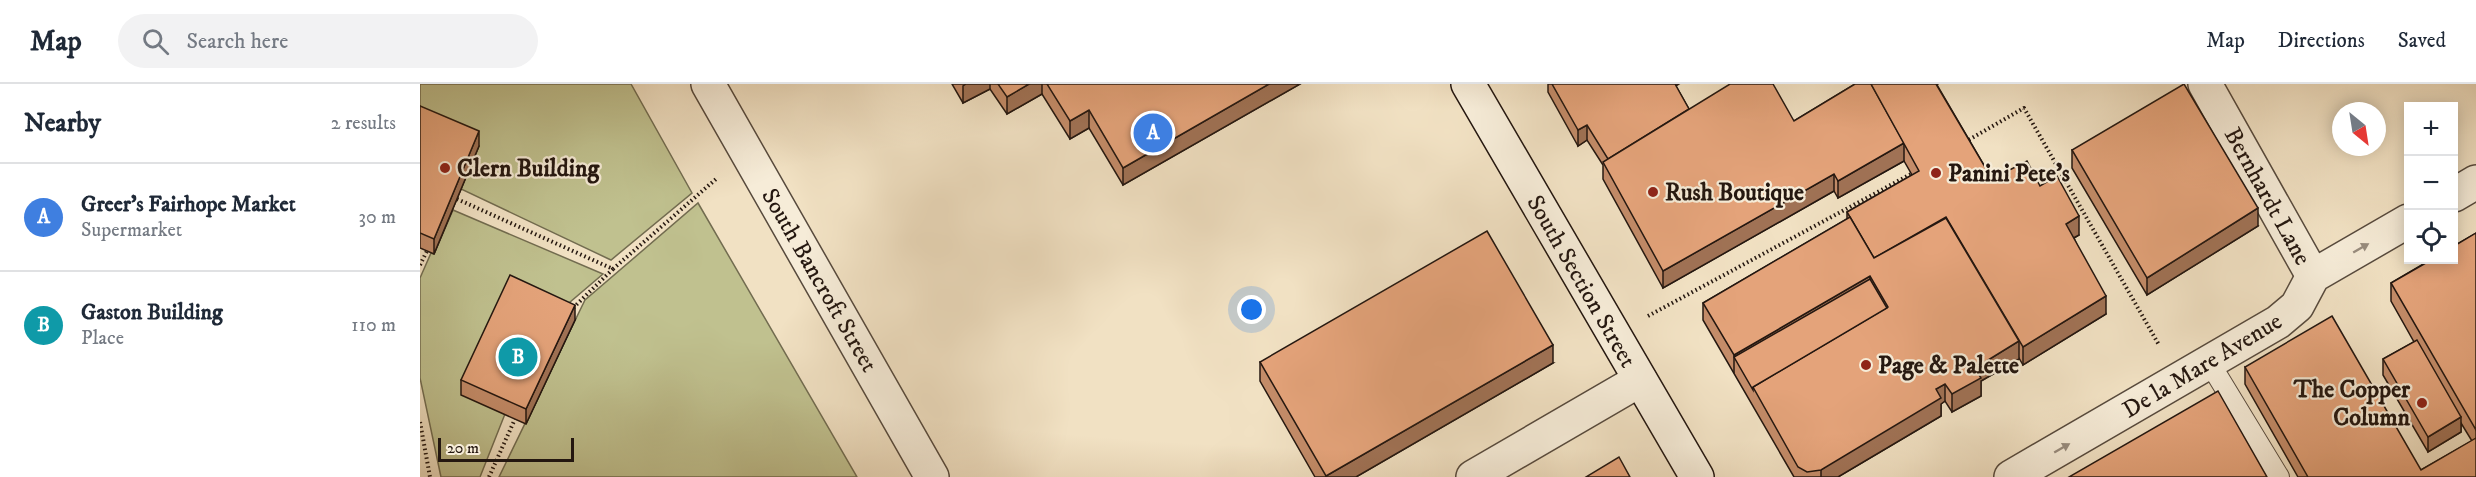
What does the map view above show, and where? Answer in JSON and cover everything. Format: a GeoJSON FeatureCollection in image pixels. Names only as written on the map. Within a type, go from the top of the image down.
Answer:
{"type":"FeatureCollection","features":[{"type":"Feature","properties":{"kind":"street","name":"Bernhardt Lane"},"geometry":{"type":"LineString","coordinates":[[2205,84],[2313,276]]}},
{"type":"Feature","properties":{"kind":"street","name":"South Bancroft Street"},"geometry":{"type":"LineString","coordinates":[[710,85],[932,477]]}},
{"type":"Feature","properties":{"kind":"street","name":"South Section Street"},"geometry":{"type":"LineString","coordinates":[[1472,85],[1697,477]]}},
{"type":"Feature","properties":{"kind":"street"},"geometry":{"type":"LineString","coordinates":[[2458,193],[2476,182]]}},
{"type":"Feature","properties":{"kind":"street"},"geometry":{"type":"LineString","coordinates":[[2313,276],[2404,224]]}},
{"type":"Feature","properties":{"kind":"street","name":"De la Mare Avenue"},"geometry":{"type":"LineString","coordinates":[[2011,477],[2278,322],[2297,306],[2313,276]]}},
{"type":"Feature","properties":{"kind":"street"},"geometry":{"type":"LineString","coordinates":[[1473,477],[1640,380]]}},
{"type":"Feature","properties":{"kind":"lane"},"geometry":{"type":"LineString","coordinates":[[2210,362],[2279,477]]}},
{"type":"Feature","properties":{"kind":"path"},"geometry":{"type":"LineString","coordinates":[[1961,145],[2024,108],[2179,380]]}},
{"type":"Feature","properties":{"kind":"path"},"geometry":{"type":"LineString","coordinates":[[565,316],[613,269],[724,171]]}},
{"type":"Feature","properties":{"kind":"path"},"geometry":{"type":"LineString","coordinates":[[1614,336],[1911,174]]}},
{"type":"Feature","properties":{"kind":"path"},"geometry":{"type":"LineString","coordinates":[[457,199],[613,269]]}},
{"type":"Feature","properties":{"kind":"path"},"geometry":{"type":"LineString","coordinates":[[420,265],[427,251]]}},
{"type":"Feature","properties":{"kind":"path"},"geometry":{"type":"LineString","coordinates":[[489,477],[515,419]]}},
{"type":"Feature","properties":{"kind":"path"},"geometry":{"type":"LineString","coordinates":[[420,422],[430,477]]}},
{"type":"Feature","properties":{"kind":"green space"},"geometry":{"type":"Polygon","coordinates":[[[420,84],[631,84],[692,193],[611,260],[461,189],[420,121],[420,84]]]}},
{"type":"Feature","properties":{"kind":"green space"},"geometry":{"type":"Polygon","coordinates":[[[698,203],[857,477],[499,477],[585,300],[698,203]]]}},
{"type":"Feature","properties":{"kind":"green space"},"geometry":{"type":"Polygon","coordinates":[[[453,210],[603,274],[462,394],[505,414],[480,477],[441,477],[420,378],[420,278],[431,253],[434,254],[453,210]]]}},
{"type":"Feature","properties":{"kind":"building"},"geometry":{"type":"Polygon","coordinates":[[[998,84],[1029,84],[1007,97],[998,84]]]}},
{"type":"Feature","properties":{"kind":"building"},"geometry":{"type":"Polygon","coordinates":[[[1047,84],[1269,84],[1123,168],[1089,110],[1070,121],[1047,84]]]}},
{"type":"Feature","properties":{"kind":"building"},"geometry":{"type":"Polygon","coordinates":[[[1552,84],[1675,84],[1689,109],[1608,159],[1587,125],[1578,130],[1552,84]]]}},
{"type":"Feature","properties":{"kind":"building"},"geometry":{"type":"Polygon","coordinates":[[[1730,84],[1773,84],[1794,121],[1855,84],[1871,84],[1904,143],[1838,181],[1834,174],[1663,271],[1603,162],[1730,84]]]}},
{"type":"Feature","properties":{"kind":"building"},"geometry":{"type":"Polygon","coordinates":[[[1871,84],[1936,84],[1992,179],[2027,161],[2040,186],[2057,176],[2079,216],[2066,224],[2106,296],[2023,347],[1946,217],[1874,258],[1847,212],[1919,171],[1871,84]]]}},
{"type":"Feature","properties":{"kind":"building"},"geometry":{"type":"Polygon","coordinates":[[[2184,84],[2258,208],[2147,278],[2072,150],[2184,84]]]}},
{"type":"Feature","properties":{"kind":"building","name":"Clern Building"},"geometry":{"type":"Polygon","coordinates":[[[420,106],[479,131],[434,239],[420,233],[420,106]]]}},
{"type":"Feature","properties":{"kind":"building"},"geometry":{"type":"Polygon","coordinates":[[[1850,217],[1874,258],[1946,218],[2019,341],[1975,368],[1981,378],[1952,394],[1945,384],[1936,389],[1941,398],[1821,470],[1807,472],[1798,467],[1753,387],[1888,307],[1870,276],[1734,355],[1703,303],[1850,217]]]}},
{"type":"Feature","properties":{"kind":"building"},"geometry":{"type":"Polygon","coordinates":[[[1487,231],[1553,345],[1326,476],[1260,362],[1487,231]]]}},
{"type":"Feature","properties":{"kind":"building"},"geometry":{"type":"Polygon","coordinates":[[[2476,233],[2476,430],[2391,283],[2424,264],[2458,264],[2458,244],[2476,233]]]}},
{"type":"Feature","properties":{"kind":"building"},"geometry":{"type":"Polygon","coordinates":[[[510,275],[575,305],[526,409],[461,380],[510,275]]]}},
{"type":"Feature","properties":{"kind":"building"},"geometry":{"type":"Polygon","coordinates":[[[1870,279],[1887,308],[1753,387],[1753,390],[1734,357],[1870,279]]]}},
{"type":"Feature","properties":{"kind":"building"},"geometry":{"type":"Polygon","coordinates":[[[2332,316],[2421,470],[2476,438],[2476,477],[2308,477],[2245,367],[2332,316]]]}},
{"type":"Feature","properties":{"kind":"building","name":"The Copper Column"},"geometry":{"type":"Polygon","coordinates":[[[2417,340],[2461,417],[2428,437],[2383,359],[2417,340]]]}},
{"type":"Feature","properties":{"kind":"building"},"geometry":{"type":"Polygon","coordinates":[[[2218,391],[2267,477],[2069,477],[2218,391]]]}},
{"type":"Feature","properties":{"kind":"building"},"geometry":{"type":"Polygon","coordinates":[[[1619,457],[1630,477],[1586,477],[1619,457]]]}},
{"type":"Feature","properties":{"kind":"place","name":"Greer's Fairhope Market"},"geometry":{"type":"Point","coordinates":[1153,133]}},
{"type":"Feature","properties":{"kind":"place","name":"Clern Building"},"geometry":{"type":"Point","coordinates":[445,168]}},
{"type":"Feature","properties":{"kind":"place","name":"Panini Pete's"},"geometry":{"type":"Point","coordinates":[1936,173]}},
{"type":"Feature","properties":{"kind":"place","name":"Rush Boutique"},"geometry":{"type":"Point","coordinates":[1653,192]}},
{"type":"Feature","properties":{"kind":"place","name":"Gaston Building"},"geometry":{"type":"Point","coordinates":[518,357]}},
{"type":"Feature","properties":{"kind":"place","name":"Page & Palette"},"geometry":{"type":"Point","coordinates":[1866,365]}},
{"type":"Feature","properties":{"kind":"place","name":"The Copper Column"},"geometry":{"type":"Point","coordinates":[2422,403]}}]}
